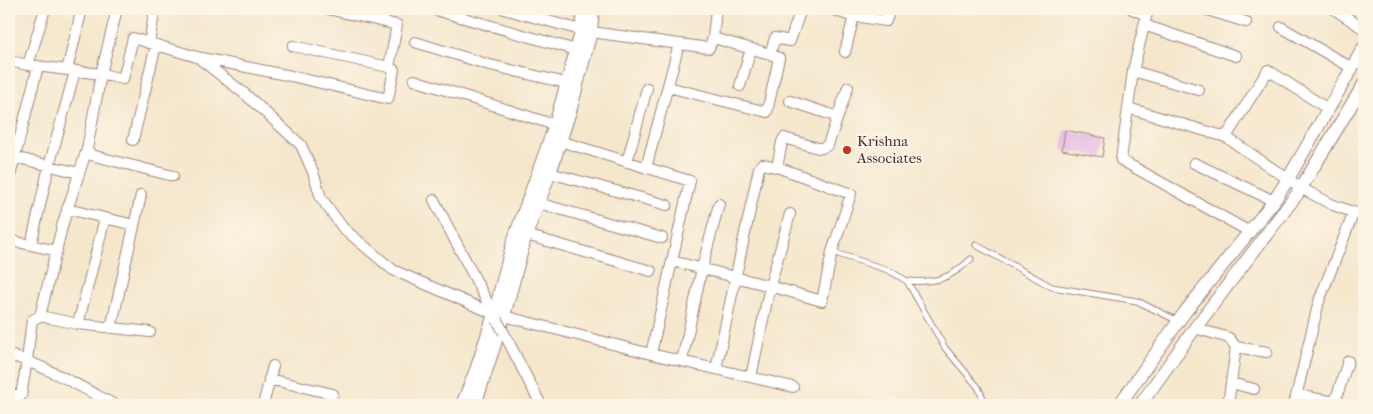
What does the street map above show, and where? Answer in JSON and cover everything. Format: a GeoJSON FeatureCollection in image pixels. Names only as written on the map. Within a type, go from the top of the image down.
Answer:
{"type":"FeatureCollection","features":[{"type":"Feature","properties":{"kind":"street"},"geometry":{"type":"LineString","coordinates":[[9,180],[12,157],[44,9]]}},
{"type":"Feature","properties":{"kind":"street"},"geometry":{"type":"LineString","coordinates":[[31,245],[71,71],[82,9]]}},
{"type":"Feature","properties":{"kind":"street"},"geometry":{"type":"LineString","coordinates":[[40,316],[68,209],[87,149],[100,74],[117,9]]}},
{"type":"Feature","properties":{"kind":"street"},"geometry":{"type":"LineString","coordinates":[[132,140],[152,44],[155,9]]}},
{"type":"Feature","properties":{"kind":"street"},"geometry":{"type":"LineString","coordinates":[[328,9],[397,25],[389,68]]}},
{"type":"Feature","properties":{"kind":"street"},"geometry":{"type":"LineString","coordinates":[[432,9],[576,50]]}},
{"type":"Feature","properties":{"kind":"street"},"geometry":{"type":"LineString","coordinates":[[504,9],[586,31],[709,48],[713,38],[716,9]]}},
{"type":"Feature","properties":{"kind":"street"},"geometry":{"type":"LineString","coordinates":[[476,405],[498,317],[513,242],[555,125],[576,50],[586,31],[584,9]]}},
{"type":"Feature","properties":{"kind":"street"},"geometry":{"type":"LineString","coordinates":[[462,405],[498,317],[526,235],[550,173],[571,108],[586,31],[593,9]]}},
{"type":"Feature","properties":{"kind":"street"},"geometry":{"type":"LineString","coordinates":[[770,54],[775,38],[790,41],[801,9]]}},
{"type":"Feature","properties":{"kind":"street"},"geometry":{"type":"LineString","coordinates":[[831,9],[886,21],[890,9]]}},
{"type":"Feature","properties":{"kind":"street"},"geometry":{"type":"LineString","coordinates":[[1132,9],[1236,56]]}},
{"type":"Feature","properties":{"kind":"street"},"geometry":{"type":"LineString","coordinates":[[1204,9],[1246,22]]}},
{"type":"Feature","properties":{"kind":"street"},"geometry":{"type":"LineString","coordinates":[[1334,9],[1364,29]]}},
{"type":"Feature","properties":{"kind":"street"},"geometry":{"type":"LineString","coordinates":[[845,52],[851,13]]}},
{"type":"Feature","properties":{"kind":"street"},"geometry":{"type":"LineString","coordinates":[[1146,16],[1133,71],[1121,160],[1250,232]]}},
{"type":"Feature","properties":{"kind":"street"},"geometry":{"type":"LineString","coordinates":[[1281,27],[1352,68]]}},
{"type":"Feature","properties":{"kind":"street"},"geometry":{"type":"LineString","coordinates":[[9,61],[124,79],[133,38],[197,57],[290,76],[388,100],[394,70],[293,46]]}},
{"type":"Feature","properties":{"kind":"street"},"geometry":{"type":"LineString","coordinates":[[668,87],[767,112],[779,58],[713,38]]}},
{"type":"Feature","properties":{"kind":"street"},"geometry":{"type":"LineString","coordinates":[[415,42],[486,64],[566,83]]}},
{"type":"Feature","properties":{"kind":"street"},"geometry":{"type":"LineString","coordinates":[[646,168],[679,44]]}},
{"type":"Feature","properties":{"kind":"street"},"geometry":{"type":"LineString","coordinates":[[1119,405],[1179,322],[1274,201],[1364,47]]}},
{"type":"Feature","properties":{"kind":"street"},"geometry":{"type":"LineString","coordinates":[[740,86],[752,49]]}},
{"type":"Feature","properties":{"kind":"street"},"geometry":{"type":"LineString","coordinates":[[197,57],[245,94],[302,145],[321,198],[343,228],[393,270],[498,317],[793,387]]}},
{"type":"Feature","properties":{"kind":"street"},"geometry":{"type":"LineString","coordinates":[[1226,137],[1268,70],[1328,109]]}},
{"type":"Feature","properties":{"kind":"street"},"geometry":{"type":"LineString","coordinates":[[1133,71],[1199,90]]}},
{"type":"Feature","properties":{"kind":"street"},"geometry":{"type":"LineString","coordinates":[[414,80],[555,125]]}},
{"type":"Feature","properties":{"kind":"street"},"geometry":{"type":"LineString","coordinates":[[1140,405],[1195,328],[1301,188],[1364,84]]}},
{"type":"Feature","properties":{"kind":"street"},"geometry":{"type":"LineString","coordinates":[[776,167],[784,138],[818,148],[825,147],[829,142],[848,87]]}},
{"type":"Feature","properties":{"kind":"street"},"geometry":{"type":"LineString","coordinates":[[627,162],[648,88]]}},
{"type":"Feature","properties":{"kind":"street"},"geometry":{"type":"LineString","coordinates":[[790,101],[838,117]]}},
{"type":"Feature","properties":{"kind":"street"},"geometry":{"type":"LineString","coordinates":[[1128,108],[1226,137],[1301,188],[1334,205],[1364,216]]}},
{"type":"Feature","properties":{"kind":"street"},"geometry":{"type":"LineString","coordinates":[[560,141],[690,180],[651,354]]}},
{"type":"Feature","properties":{"kind":"street"},"geometry":{"type":"LineString","coordinates":[[87,149],[92,155],[173,176]]}},
{"type":"Feature","properties":{"kind":"street"},"geometry":{"type":"LineString","coordinates":[[12,157],[79,173]]}},
{"type":"Feature","properties":{"kind":"street"},"geometry":{"type":"LineString","coordinates":[[1194,163],[1274,201]]}},
{"type":"Feature","properties":{"kind":"street"},"geometry":{"type":"LineString","coordinates":[[672,261],[702,268],[737,278],[770,286],[822,301],[832,252],[851,194],[776,167],[765,164],[760,165],[737,278],[716,369]]}},
{"type":"Feature","properties":{"kind":"street"},"geometry":{"type":"LineString","coordinates":[[550,173],[667,205]]}},
{"type":"Feature","properties":{"kind":"street"},"geometry":{"type":"LineString","coordinates":[[112,328],[141,195]]}},
{"type":"Feature","properties":{"kind":"street"},"geometry":{"type":"LineString","coordinates":[[434,200],[498,317],[504,333],[541,405]]}},
{"type":"Feature","properties":{"kind":"street"},"geometry":{"type":"LineString","coordinates":[[538,203],[662,238]]}},
{"type":"Feature","properties":{"kind":"street"},"geometry":{"type":"LineString","coordinates":[[682,361],[702,268],[719,204]]}},
{"type":"Feature","properties":{"kind":"street"},"geometry":{"type":"LineString","coordinates":[[68,209],[134,225]]}},
{"type":"Feature","properties":{"kind":"street"},"geometry":{"type":"LineString","coordinates":[[1348,361],[1335,402],[1296,400],[1319,301],[1354,212]]}},
{"type":"Feature","properties":{"kind":"street"},"geometry":{"type":"LineString","coordinates":[[751,377],[770,286],[790,214]]}},
{"type":"Feature","properties":{"kind":"street"},"geometry":{"type":"LineString","coordinates":[[78,324],[105,218]]}},
{"type":"Feature","properties":{"kind":"street"},"geometry":{"type":"LineString","coordinates":[[526,235],[651,271]]}},
{"type":"Feature","properties":{"kind":"street"},"geometry":{"type":"LineString","coordinates":[[9,240],[57,251]]}},
{"type":"Feature","properties":{"kind":"street"},"geometry":{"type":"LineString","coordinates":[[9,394],[20,401],[28,360],[32,320],[40,316],[78,324],[150,332]]}},
{"type":"Feature","properties":{"kind":"street"},"geometry":{"type":"LineString","coordinates":[[1195,328],[1229,338],[1236,347],[1267,352]]}},
{"type":"Feature","properties":{"kind":"street"},"geometry":{"type":"LineString","coordinates":[[1228,405],[1236,347]]}},
{"type":"Feature","properties":{"kind":"street"},"geometry":{"type":"LineString","coordinates":[[9,354],[28,360],[116,405]]}},
{"type":"Feature","properties":{"kind":"street"},"geometry":{"type":"LineString","coordinates":[[263,405],[273,366]]}},
{"type":"Feature","properties":{"kind":"street"},"geometry":{"type":"LineString","coordinates":[[270,379],[333,394]]}},
{"type":"Feature","properties":{"kind":"street"},"geometry":{"type":"LineString","coordinates":[[1231,383],[1254,389]]}},
{"type":"Feature","properties":{"kind":"lane"},"geometry":{"type":"LineString","coordinates":[[976,245],[1052,287],[1137,301],[1179,322]]}},
{"type":"Feature","properties":{"kind":"lane"},"geometry":{"type":"LineString","coordinates":[[832,252],[888,270],[907,281],[926,282],[943,279],[958,271],[971,259]]}},
{"type":"Feature","properties":{"kind":"lane"},"geometry":{"type":"LineString","coordinates":[[907,281],[946,348],[978,387],[986,405]]}},
{"type":"Feature","properties":{"kind":"building"},"geometry":{"type":"Polygon","coordinates":[[[1065,130],[1105,138],[1102,157],[1062,150],[1065,130]]]}},
{"type":"Feature","properties":{"kind":"place","name":"Krishna Associates"},"geometry":{"type":"Point","coordinates":[847,150]}}]}
